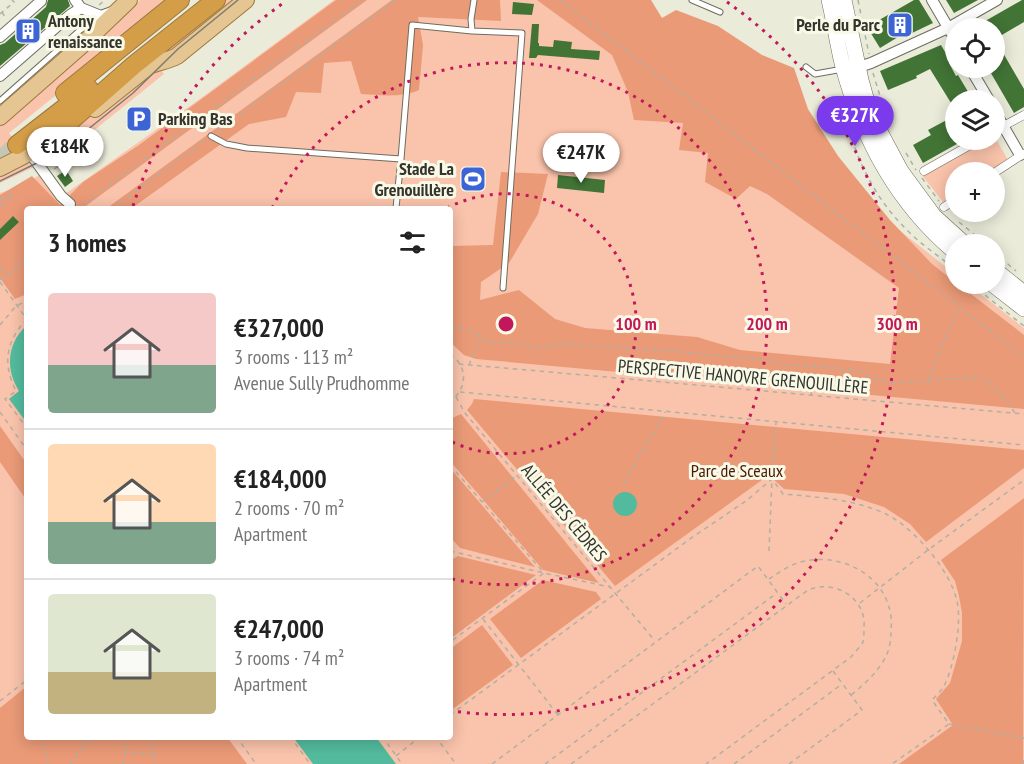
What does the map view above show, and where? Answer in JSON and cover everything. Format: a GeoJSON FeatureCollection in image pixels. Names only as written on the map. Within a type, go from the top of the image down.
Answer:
{"type":"FeatureCollection","features":[{"type":"Feature","properties":{"kind":"highway"},"geometry":{"type":"LineString","coordinates":[[23,146],[180,0]]}},
{"type":"Feature","properties":{"kind":"highway"},"geometry":{"type":"LineString","coordinates":[[23,146],[68,106],[199,0]]}},
{"type":"Feature","properties":{"kind":"highway"},"geometry":{"type":"LineString","coordinates":[[23,146],[59,131],[134,65],[216,0]]}},
{"type":"Feature","properties":{"kind":"main road"},"geometry":{"type":"LineString","coordinates":[[0,168],[23,146],[47,146],[62,136],[149,66],[169,61],[177,56],[246,0]]}},
{"type":"Feature","properties":{"kind":"main road"},"geometry":{"type":"LineString","coordinates":[[829,0],[858,66],[853,100],[867,135],[891,179],[912,209],[945,243]]}},
{"type":"Feature","properties":{"kind":"main road"},"geometry":{"type":"LineString","coordinates":[[844,0],[866,98],[878,126],[901,171],[934,216],[954,234]]}},
{"type":"Feature","properties":{"kind":"main road"},"geometry":{"type":"LineString","coordinates":[[0,117],[125,4]]}},
{"type":"Feature","properties":{"kind":"main road"},"geometry":{"type":"LineString","coordinates":[[1005,278],[1024,293]]}},
{"type":"Feature","properties":{"kind":"main road"},"geometry":{"type":"LineString","coordinates":[[1005,294],[1024,309]]}},
{"type":"Feature","properties":{"kind":"street"},"geometry":{"type":"LineString","coordinates":[[932,0],[945,23]]}},
{"type":"Feature","properties":{"kind":"street"},"geometry":{"type":"LineString","coordinates":[[966,18],[997,0]]}},
{"type":"Feature","properties":{"kind":"street"},"geometry":{"type":"LineString","coordinates":[[0,37],[41,2]]}},
{"type":"Feature","properties":{"kind":"street"},"geometry":{"type":"LineString","coordinates":[[0,76],[70,15],[78,4],[101,16],[125,4]]}},
{"type":"Feature","properties":{"kind":"street"},"geometry":{"type":"LineString","coordinates":[[858,66],[945,29]]}},
{"type":"Feature","properties":{"kind":"street"},"geometry":{"type":"LineString","coordinates":[[1005,125],[1024,115]]}},
{"type":"Feature","properties":{"kind":"street"},"geometry":{"type":"LineString","coordinates":[[1005,135],[1022,154],[1005,166]]}},
{"type":"Feature","properties":{"kind":"street"},"geometry":{"type":"LineString","coordinates":[[23,146],[61,196],[70,204]]}},
{"type":"Feature","properties":{"kind":"street"},"geometry":{"type":"LineString","coordinates":[[924,171],[961,150]]}},
{"type":"Feature","properties":{"kind":"lane"},"geometry":{"type":"LineString","coordinates":[[472,31],[474,0]]}},
{"type":"Feature","properties":{"kind":"lane"},"geometry":{"type":"LineString","coordinates":[[692,0],[720,12]]}},
{"type":"Feature","properties":{"kind":"lane"},"geometry":{"type":"LineString","coordinates":[[0,100],[78,31],[101,16]]}},
{"type":"Feature","properties":{"kind":"lane"},"geometry":{"type":"LineString","coordinates":[[396,206],[412,24],[472,31],[522,33],[502,288]]}},
{"type":"Feature","properties":{"kind":"lane"},"geometry":{"type":"LineString","coordinates":[[806,67],[815,74],[858,66]]}},
{"type":"Feature","properties":{"kind":"lane"},"geometry":{"type":"LineString","coordinates":[[212,136],[226,144],[247,148],[401,159]]}},
{"type":"Feature","properties":{"kind":"path"},"geometry":{"type":"LineString","coordinates":[[0,14],[14,2],[12,0]]}},
{"type":"Feature","properties":{"kind":"path"},"geometry":{"type":"LineString","coordinates":[[81,206],[363,0]]}},
{"type":"Feature","properties":{"kind":"path"},"geometry":{"type":"LineString","coordinates":[[116,206],[395,0]]}},
{"type":"Feature","properties":{"kind":"path"},"geometry":{"type":"LineString","coordinates":[[560,0],[1024,357]]}},
{"type":"Feature","properties":{"kind":"path"},"geometry":{"type":"LineString","coordinates":[[858,0],[865,34],[858,66],[884,109]]}},
{"type":"Feature","properties":{"kind":"path"},"geometry":{"type":"LineString","coordinates":[[902,146],[912,164],[944,207],[974,234]]}},
{"type":"Feature","properties":{"kind":"path"},"geometry":{"type":"LineString","coordinates":[[0,200],[13,194],[0,207]]}},
{"type":"Feature","properties":{"kind":"path"},"geometry":{"type":"LineString","coordinates":[[1005,261],[1017,271]]}},
{"type":"Feature","properties":{"kind":"path"},"geometry":{"type":"LineString","coordinates":[[24,262],[0,281],[24,315]]}},
{"type":"Feature","properties":{"kind":"path"},"geometry":{"type":"LineString","coordinates":[[0,267],[6,276]]}},
{"type":"Feature","properties":{"kind":"path"},"geometry":{"type":"LineString","coordinates":[[984,294],[1024,326]]}},
{"type":"Feature","properties":{"kind":"path"},"geometry":{"type":"LineString","coordinates":[[0,325],[16,306],[24,302]]}},
{"type":"Feature","properties":{"kind":"path"},"geometry":{"type":"LineString","coordinates":[[928,382],[959,307]]}},
{"type":"Feature","properties":{"kind":"path"},"geometry":{"type":"LineString","coordinates":[[24,322],[15,333],[8,348],[7,364],[16,391],[5,399],[24,424]]}},
{"type":"Feature","properties":{"kind":"path"},"geometry":{"type":"LineString","coordinates":[[453,328],[474,332],[486,341],[514,343],[536,348],[564,343],[730,356],[770,360],[784,365],[857,370],[880,381],[903,383],[971,378],[987,380],[1015,413]]}},
{"type":"Feature","properties":{"kind":"path"},"geometry":{"type":"LineString","coordinates":[[469,366],[480,337]]}},
{"type":"Feature","properties":{"kind":"path"},"geometry":{"type":"LineString","coordinates":[[453,357],[463,371],[464,379],[460,392],[453,400]]}},
{"type":"Feature","properties":{"kind":"path","name":"PERSPECTIVE HANOVRE GRENOUILLÈRE"},"geometry":{"type":"LineString","coordinates":[[459,364],[1024,414]]}},
{"type":"Feature","properties":{"kind":"path"},"geometry":{"type":"LineString","coordinates":[[811,395],[814,366]]}},
{"type":"Feature","properties":{"kind":"path"},"geometry":{"type":"LineString","coordinates":[[460,392],[1024,445]]}},
{"type":"Feature","properties":{"kind":"path","name":"ALLÉE DES CÈDRES"},"geometry":{"type":"LineString","coordinates":[[456,397],[465,413],[656,642]]}},
{"type":"Feature","properties":{"kind":"path"},"geometry":{"type":"LineString","coordinates":[[624,483],[665,411]]}},
{"type":"Feature","properties":{"kind":"path"},"geometry":{"type":"LineString","coordinates":[[0,412],[24,446]]}},
{"type":"Feature","properties":{"kind":"path"},"geometry":{"type":"LineString","coordinates":[[769,550],[776,422]]}},
{"type":"Feature","properties":{"kind":"path"},"geometry":{"type":"LineString","coordinates":[[453,468],[544,573]]}},
{"type":"Feature","properties":{"kind":"path"},"geometry":{"type":"LineString","coordinates":[[482,502],[516,475]]}},
{"type":"Feature","properties":{"kind":"path"},"geometry":{"type":"LineString","coordinates":[[772,479],[783,494],[851,503],[887,515],[912,533],[948,577],[957,602],[958,634],[950,668],[943,687],[932,700],[949,724],[1024,738]]}},
{"type":"Feature","properties":{"kind":"path"},"geometry":{"type":"LineString","coordinates":[[453,713],[694,536],[746,501],[772,479]]}},
{"type":"Feature","properties":{"kind":"path"},"geometry":{"type":"LineString","coordinates":[[859,603],[1024,480]]}},
{"type":"Feature","properties":{"kind":"path"},"geometry":{"type":"LineString","coordinates":[[453,552],[610,587]]}},
{"type":"Feature","properties":{"kind":"path"},"geometry":{"type":"LineString","coordinates":[[768,580],[784,569],[803,561],[823,560],[842,562],[857,568],[879,587],[888,603],[892,620],[888,652],[874,673],[851,695]]}},
{"type":"Feature","properties":{"kind":"path"},"geometry":{"type":"LineString","coordinates":[[492,764],[758,566],[786,605]]}},
{"type":"Feature","properties":{"kind":"path"},"geometry":{"type":"LineString","coordinates":[[453,640],[544,573]]}},
{"type":"Feature","properties":{"kind":"path"},"geometry":{"type":"LineString","coordinates":[[570,764],[808,590],[828,587],[847,593],[859,603],[865,621],[863,641],[851,657],[706,764]]}},
{"type":"Feature","properties":{"kind":"path"},"geometry":{"type":"LineString","coordinates":[[545,764],[777,592]]}},
{"type":"Feature","properties":{"kind":"path"},"geometry":{"type":"LineString","coordinates":[[483,618],[558,715]]}},
{"type":"Feature","properties":{"kind":"path"},"geometry":{"type":"LineString","coordinates":[[789,764],[862,710],[833,670]]}},
{"type":"Feature","properties":{"kind":"path"},"geometry":{"type":"LineString","coordinates":[[0,700],[24,682]]}},
{"type":"Feature","properties":{"kind":"path"},"geometry":{"type":"LineString","coordinates":[[734,764],[843,684]]}},
{"type":"Feature","properties":{"kind":"path"},"geometry":{"type":"LineString","coordinates":[[892,764],[949,724]]}},
{"type":"Feature","properties":{"kind":"path"},"geometry":{"type":"LineString","coordinates":[[42,740],[48,764]]}},
{"type":"Feature","properties":{"kind":"path"},"geometry":{"type":"LineString","coordinates":[[70,764],[89,740]]}},
{"type":"Feature","properties":{"kind":"path"},"geometry":{"type":"LineString","coordinates":[[123,764],[126,752],[124,740]]}},
{"type":"Feature","properties":{"kind":"path"},"geometry":{"type":"LineString","coordinates":[[152,740],[155,764]]}},
{"type":"Feature","properties":{"kind":"path"},"geometry":{"type":"LineString","coordinates":[[239,740],[256,764]]}},
{"type":"Feature","properties":{"kind":"path"},"geometry":{"type":"LineString","coordinates":[[293,740],[310,764]]}},
{"type":"Feature","properties":{"kind":"path"},"geometry":{"type":"LineString","coordinates":[[385,740],[402,764]]}},
{"type":"Feature","properties":{"kind":"path"},"geometry":{"type":"LineString","coordinates":[[396,756],[416,740]]}},
{"type":"Feature","properties":{"kind":"path"},"geometry":{"type":"LineString","coordinates":[[438,740],[456,764]]}},
{"type":"Feature","properties":{"kind":"path"},"geometry":{"type":"LineString","coordinates":[[126,752],[154,754]]}},
{"type":"Feature","properties":{"kind":"path"},"geometry":{"type":"LineString","coordinates":[[1023,764],[1024,760]]}},
{"type":"Feature","properties":{"kind":"green space"},"geometry":{"type":"Polygon","coordinates":[[[140,0],[174,0],[9,133],[22,149],[0,163],[0,123],[140,0]]]}},
{"type":"Feature","properties":{"kind":"green space"},"geometry":{"type":"Polygon","coordinates":[[[225,0],[243,0],[180,50],[164,53],[225,0]]]}},
{"type":"Feature","properties":{"kind":"green space","name":"Parc de Sceaux"},"geometry":{"type":"Polygon","coordinates":[[[334,0],[589,0],[861,200],[945,266],[945,294],[981,294],[1024,328],[1024,764],[0,764],[0,193],[27,184],[39,175],[58,199],[197,101],[334,0]]]}},
{"type":"Feature","properties":{"kind":"green space"},"geometry":{"type":"Polygon","coordinates":[[[336,0],[367,0],[86,206],[24,206],[24,295],[15,299],[0,278],[0,195],[32,176],[60,205],[83,182],[139,145],[336,0]]]}},
{"type":"Feature","properties":{"kind":"green space"},"geometry":{"type":"Polygon","coordinates":[[[392,0],[500,0],[501,21],[418,17],[423,45],[419,90],[398,95],[361,94],[351,61],[324,63],[321,93],[296,92],[286,117],[249,124],[135,206],[110,206],[392,0]]]}},
{"type":"Feature","properties":{"kind":"green space"},"geometry":{"type":"Polygon","coordinates":[[[537,0],[651,0],[662,18],[676,10],[718,26],[762,55],[794,68],[808,109],[838,156],[890,220],[932,264],[945,274],[945,294],[971,294],[1024,335],[1024,409],[476,359],[464,355],[453,345],[453,246],[493,245],[501,172],[548,174],[538,214],[509,263],[481,282],[480,300],[519,290],[555,319],[585,328],[697,337],[740,350],[890,364],[899,288],[767,194],[750,186],[736,199],[705,182],[708,153],[679,150],[683,123],[634,120],[628,92],[612,55],[537,0]]]}},
{"type":"Feature","properties":{"kind":"green space"},"geometry":{"type":"Polygon","coordinates":[[[148,70],[161,70],[164,74],[67,152],[43,164],[41,160],[44,153],[148,70]]]}},
{"type":"Feature","properties":{"kind":"green space"},"geometry":{"type":"Polygon","coordinates":[[[964,150],[1002,150],[1008,160],[1005,162],[945,162],[945,201],[943,202],[921,174],[964,150]]]}},
{"type":"Feature","properties":{"kind":"green space"},"geometry":{"type":"Polygon","coordinates":[[[24,162],[34,167],[0,183],[0,172],[24,162]]]}},
{"type":"Feature","properties":{"kind":"green space"},"geometry":{"type":"Polygon","coordinates":[[[474,399],[1024,450],[1024,468],[926,542],[910,524],[884,507],[844,494],[784,489],[769,475],[615,586],[467,410],[474,399]]]}},
{"type":"Feature","properties":{"kind":"green space"},"geometry":{"type":"Polygon","coordinates":[[[461,414],[599,583],[543,570],[453,465],[453,418],[461,414]]]}},
{"type":"Feature","properties":{"kind":"green space"},"geometry":{"type":"Polygon","coordinates":[[[0,426],[24,460],[24,497],[0,462],[0,426]]]}},
{"type":"Feature","properties":{"kind":"green space"},"geometry":{"type":"Polygon","coordinates":[[[453,471],[535,567],[460,548],[453,540],[453,471]]]}},
{"type":"Feature","properties":{"kind":"green space"},"geometry":{"type":"Polygon","coordinates":[[[1024,498],[1023,764],[899,764],[953,725],[936,699],[950,683],[962,641],[962,613],[955,581],[941,560],[1024,498]]]}},
{"type":"Feature","properties":{"kind":"green space"},"geometry":{"type":"Polygon","coordinates":[[[458,556],[536,575],[453,637],[453,559],[458,556]]]}},
{"type":"Feature","properties":{"kind":"green space"},"geometry":{"type":"Polygon","coordinates":[[[543,580],[596,592],[601,599],[521,658],[490,619],[543,580]]]}},
{"type":"Feature","properties":{"kind":"green space"},"geometry":{"type":"Polygon","coordinates":[[[482,625],[513,665],[453,709],[453,647],[482,625]]]}},
{"type":"Feature","properties":{"kind":"green space"},"geometry":{"type":"Polygon","coordinates":[[[24,688],[24,740],[229,740],[247,764],[0,764],[0,708],[24,688]]]}},
{"type":"Feature","properties":{"kind":"shaded area"},"geometry":{"type":"Polygon","coordinates":[[[24,328],[24,419],[9,399],[19,391],[12,374],[10,356],[24,328]]]}},
{"type":"Feature","properties":{"kind":"shaded area"},"geometry":{"type":"Polygon","coordinates":[[[625,492],[634,495],[637,504],[634,513],[625,516],[616,513],[613,504],[616,495],[625,492]]]}},
{"type":"Feature","properties":{"kind":"shaded area"},"geometry":{"type":"Polygon","coordinates":[[[295,740],[378,740],[396,764],[313,764],[295,740]]]}},
{"type":"Feature","properties":{"kind":"building","name":"Antony renaissance"},"geometry":{"type":"Polygon","coordinates":[[[48,0],[68,0],[70,6],[0,66],[0,45],[46,7],[48,0]]]}},
{"type":"Feature","properties":{"kind":"building","name":"Perle du Parc"},"geometry":{"type":"Polygon","coordinates":[[[914,0],[919,0],[933,23],[910,34],[908,31],[880,48],[867,27],[914,0]]]}},
{"type":"Feature","properties":{"kind":"building"},"geometry":{"type":"Polygon","coordinates":[[[946,0],[978,0],[954,13],[946,0]]]}},
{"type":"Feature","properties":{"kind":"building"},"geometry":{"type":"Polygon","coordinates":[[[1024,0],[1024,22],[1005,33],[1005,18],[990,18],[1024,0]]]}},
{"type":"Feature","properties":{"kind":"building"},"geometry":{"type":"Polygon","coordinates":[[[513,2],[534,4],[532,15],[512,14],[513,2]]]}},
{"type":"Feature","properties":{"kind":"building"},"geometry":{"type":"Polygon","coordinates":[[[532,24],[539,24],[539,46],[553,47],[554,40],[572,42],[571,49],[600,51],[599,60],[538,55],[536,58],[529,58],[532,24]]]}},
{"type":"Feature","properties":{"kind":"building"},"geometry":{"type":"Polygon","coordinates":[[[941,45],[945,52],[945,78],[960,78],[967,90],[945,90],[945,93],[930,69],[916,76],[917,78],[888,90],[880,71],[941,45]]]}},
{"type":"Feature","properties":{"kind":"building"},"geometry":{"type":"Polygon","coordinates":[[[1005,56],[1024,89],[1024,107],[1014,113],[1005,97],[1005,90],[1001,90],[994,78],[1005,78],[1005,56]]]}},
{"type":"Feature","properties":{"kind":"building"},"geometry":{"type":"Polygon","coordinates":[[[945,121],[946,150],[923,163],[913,145],[931,135],[928,130],[945,121]]]}},
{"type":"Feature","properties":{"kind":"building"},"geometry":{"type":"Polygon","coordinates":[[[66,170],[73,181],[65,187],[57,176],[66,170]]]}},
{"type":"Feature","properties":{"kind":"building"},"geometry":{"type":"Polygon","coordinates":[[[558,175],[605,180],[604,193],[557,188],[558,175]]]}},
{"type":"Feature","properties":{"kind":"building"},"geometry":{"type":"Polygon","coordinates":[[[13,216],[19,222],[0,240],[0,229],[13,216]]]}},
{"type":"Feature","properties":{"kind":"tunnel"},"geometry":{"type":"LineString","coordinates":[[0,160],[17,145]]}},
{"type":"Feature","properties":{"kind":"tram line"},"geometry":{"type":"LineString","coordinates":[[0,181],[66,147],[133,93],[178,49],[238,0]]}},
{"type":"Feature","properties":{"kind":"place","name":"Perle du Parc"},"geometry":{"type":"Point","coordinates":[900,25]}},
{"type":"Feature","properties":{"kind":"place","name":"Antony renaissance"},"geometry":{"type":"Point","coordinates":[28,31]}},
{"type":"Feature","properties":{"kind":"place","name":"Parking Bas"},"geometry":{"type":"Point","coordinates":[139,119]}},
{"type":"Feature","properties":{"kind":"place","name":"Stade La Grenouillère"},"geometry":{"type":"Point","coordinates":[473,179]}}]}
